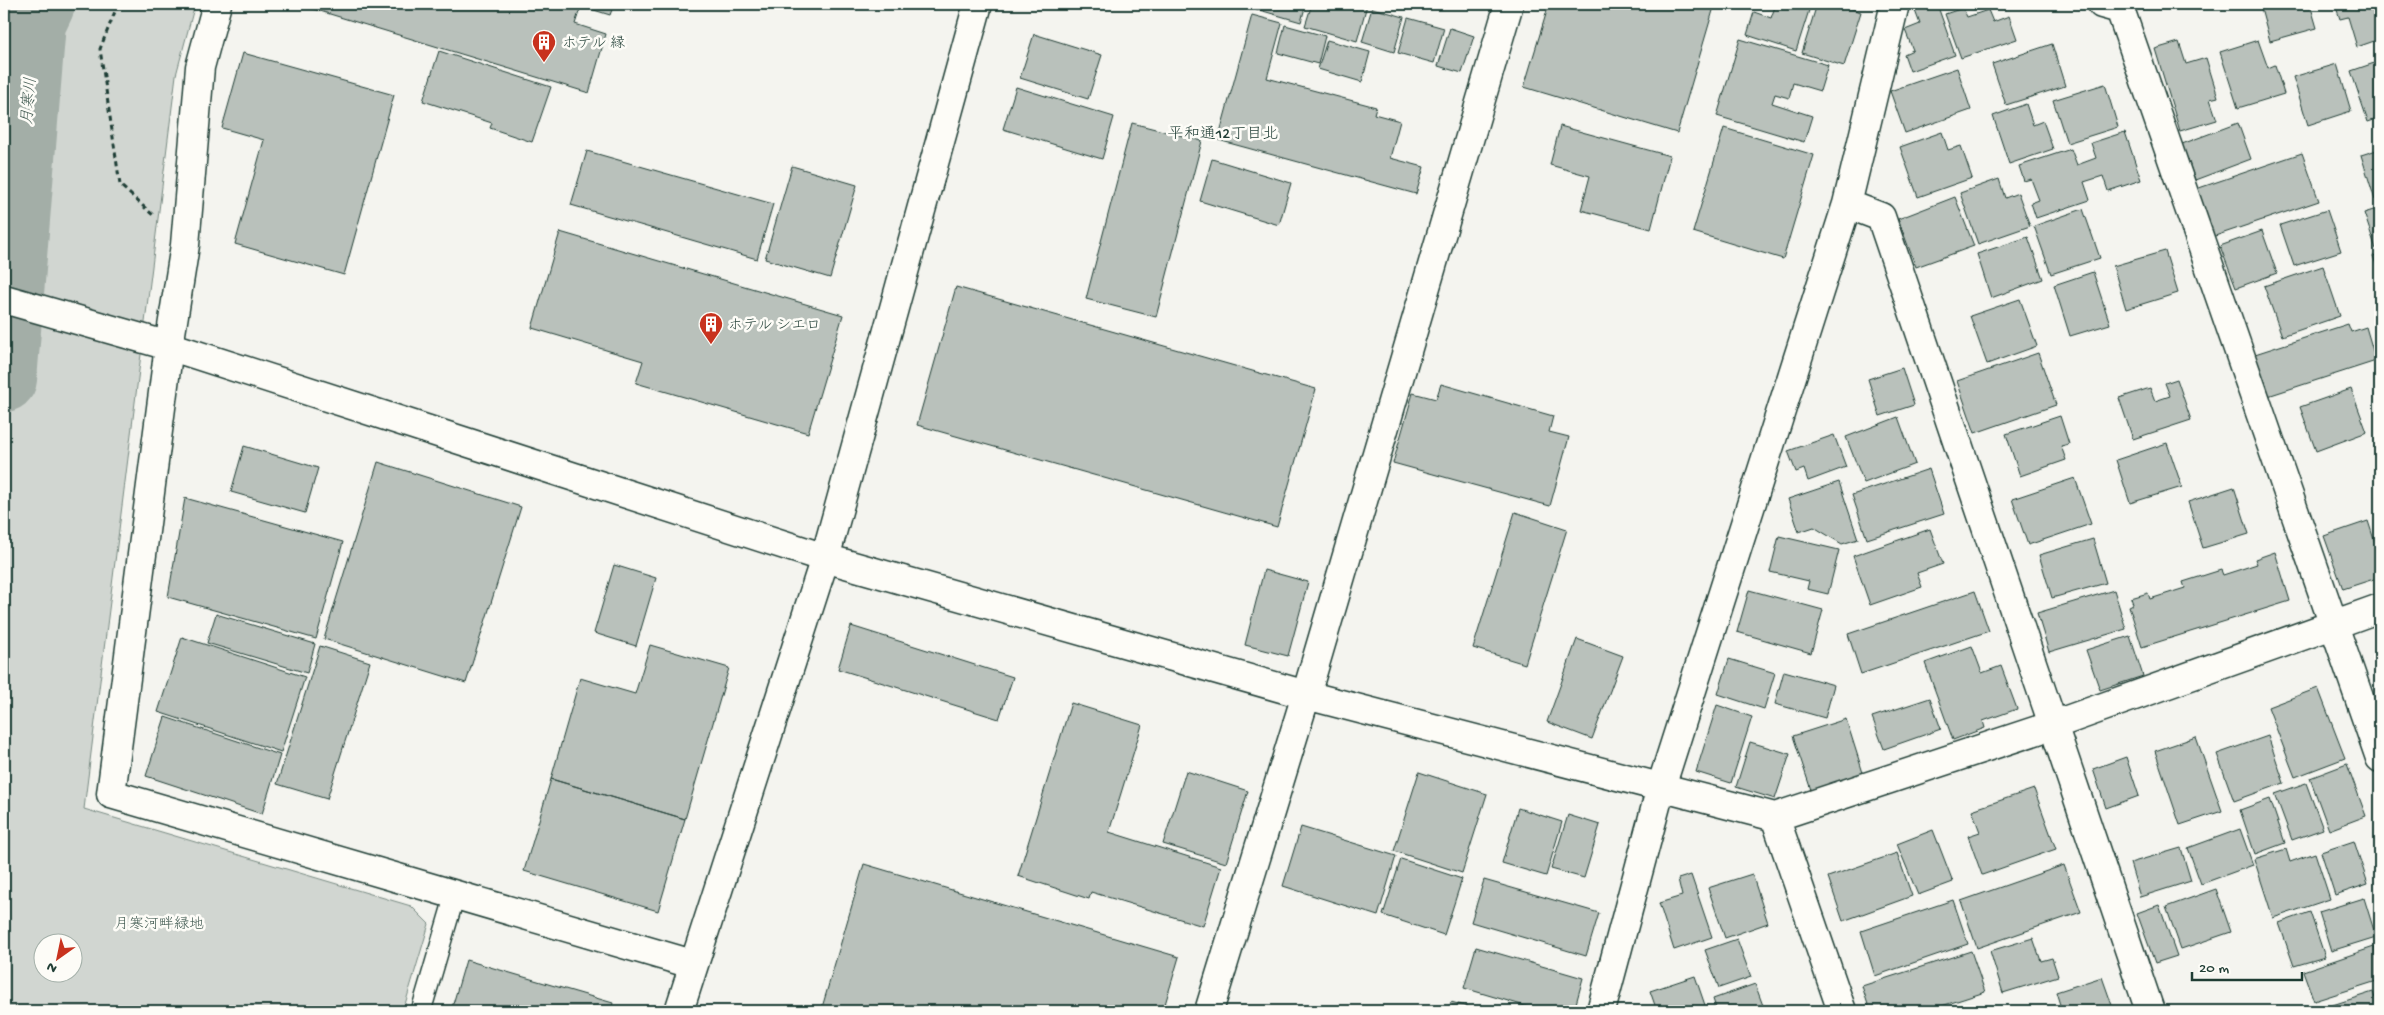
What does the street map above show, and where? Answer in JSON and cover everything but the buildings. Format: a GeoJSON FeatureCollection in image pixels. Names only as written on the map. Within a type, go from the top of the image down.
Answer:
{"type":"FeatureCollection","features":[{"type":"Feature","properties":{"kind":"street"},"geometry":{"type":"LineString","coordinates":[[216,4],[200,67],[185,245],[169,346],[110,794],[692,964]]}},
{"type":"Feature","properties":{"kind":"street"},"geometry":{"type":"LineString","coordinates":[[679,1011],[692,964],[825,558],[978,4]]}},
{"type":"Feature","properties":{"kind":"street"},"geometry":{"type":"LineString","coordinates":[[1209,1011],[1306,695],[1509,4]]}},
{"type":"Feature","properties":{"kind":"street"},"geometry":{"type":"LineString","coordinates":[[1601,1011],[1661,787],[1847,204],[1895,4]]}},
{"type":"Feature","properties":{"kind":"street"},"geometry":{"type":"LineString","coordinates":[[2119,5],[2335,623],[2380,758]]}},
{"type":"Feature","properties":{"kind":"street"},"geometry":{"type":"LineString","coordinates":[[1847,204],[1882,217],[2150,1011]]}},
{"type":"Feature","properties":{"kind":"street"},"geometry":{"type":"LineString","coordinates":[[4,299],[169,346],[825,558],[1306,695],[1775,817],[2053,725],[2380,608]]}},
{"type":"Feature","properties":{"kind":"street"},"geometry":{"type":"LineString","coordinates":[[1775,817],[1842,1011]]}},
{"type":"Feature","properties":{"kind":"lane"},"geometry":{"type":"LineString","coordinates":[[421,1011],[455,895]]}},
{"type":"Feature","properties":{"kind":"path"},"geometry":{"type":"LineString","coordinates":[[118,4],[100,49],[120,185],[185,245]]}},
{"type":"Feature","properties":{"kind":"green space","name":"月寒河畔緑地"},"geometry":{"type":"Polygon","coordinates":[[[4,4],[195,4],[176,75],[84,809],[411,906],[429,924],[403,1011],[4,1011],[4,4]]]}},
{"type":"Feature","properties":{"kind":"waterway","name":"月寒川"},"geometry":{"type":"LineString","coordinates":[[4,379],[33,23],[42,4]]}},
{"type":"Feature","properties":{"kind":"place","name":"ホテル 縁"},"geometry":{"type":"Point","coordinates":[544,63]}},
{"type":"Feature","properties":{"kind":"place","name":"ホテル シエロ"},"geometry":{"type":"Point","coordinates":[711,345]}},
{"type":"Feature","properties":{"kind":"district","name":"平和通12丁目北"},"geometry":{"type":"Point","coordinates":[1223,132]}}]}
